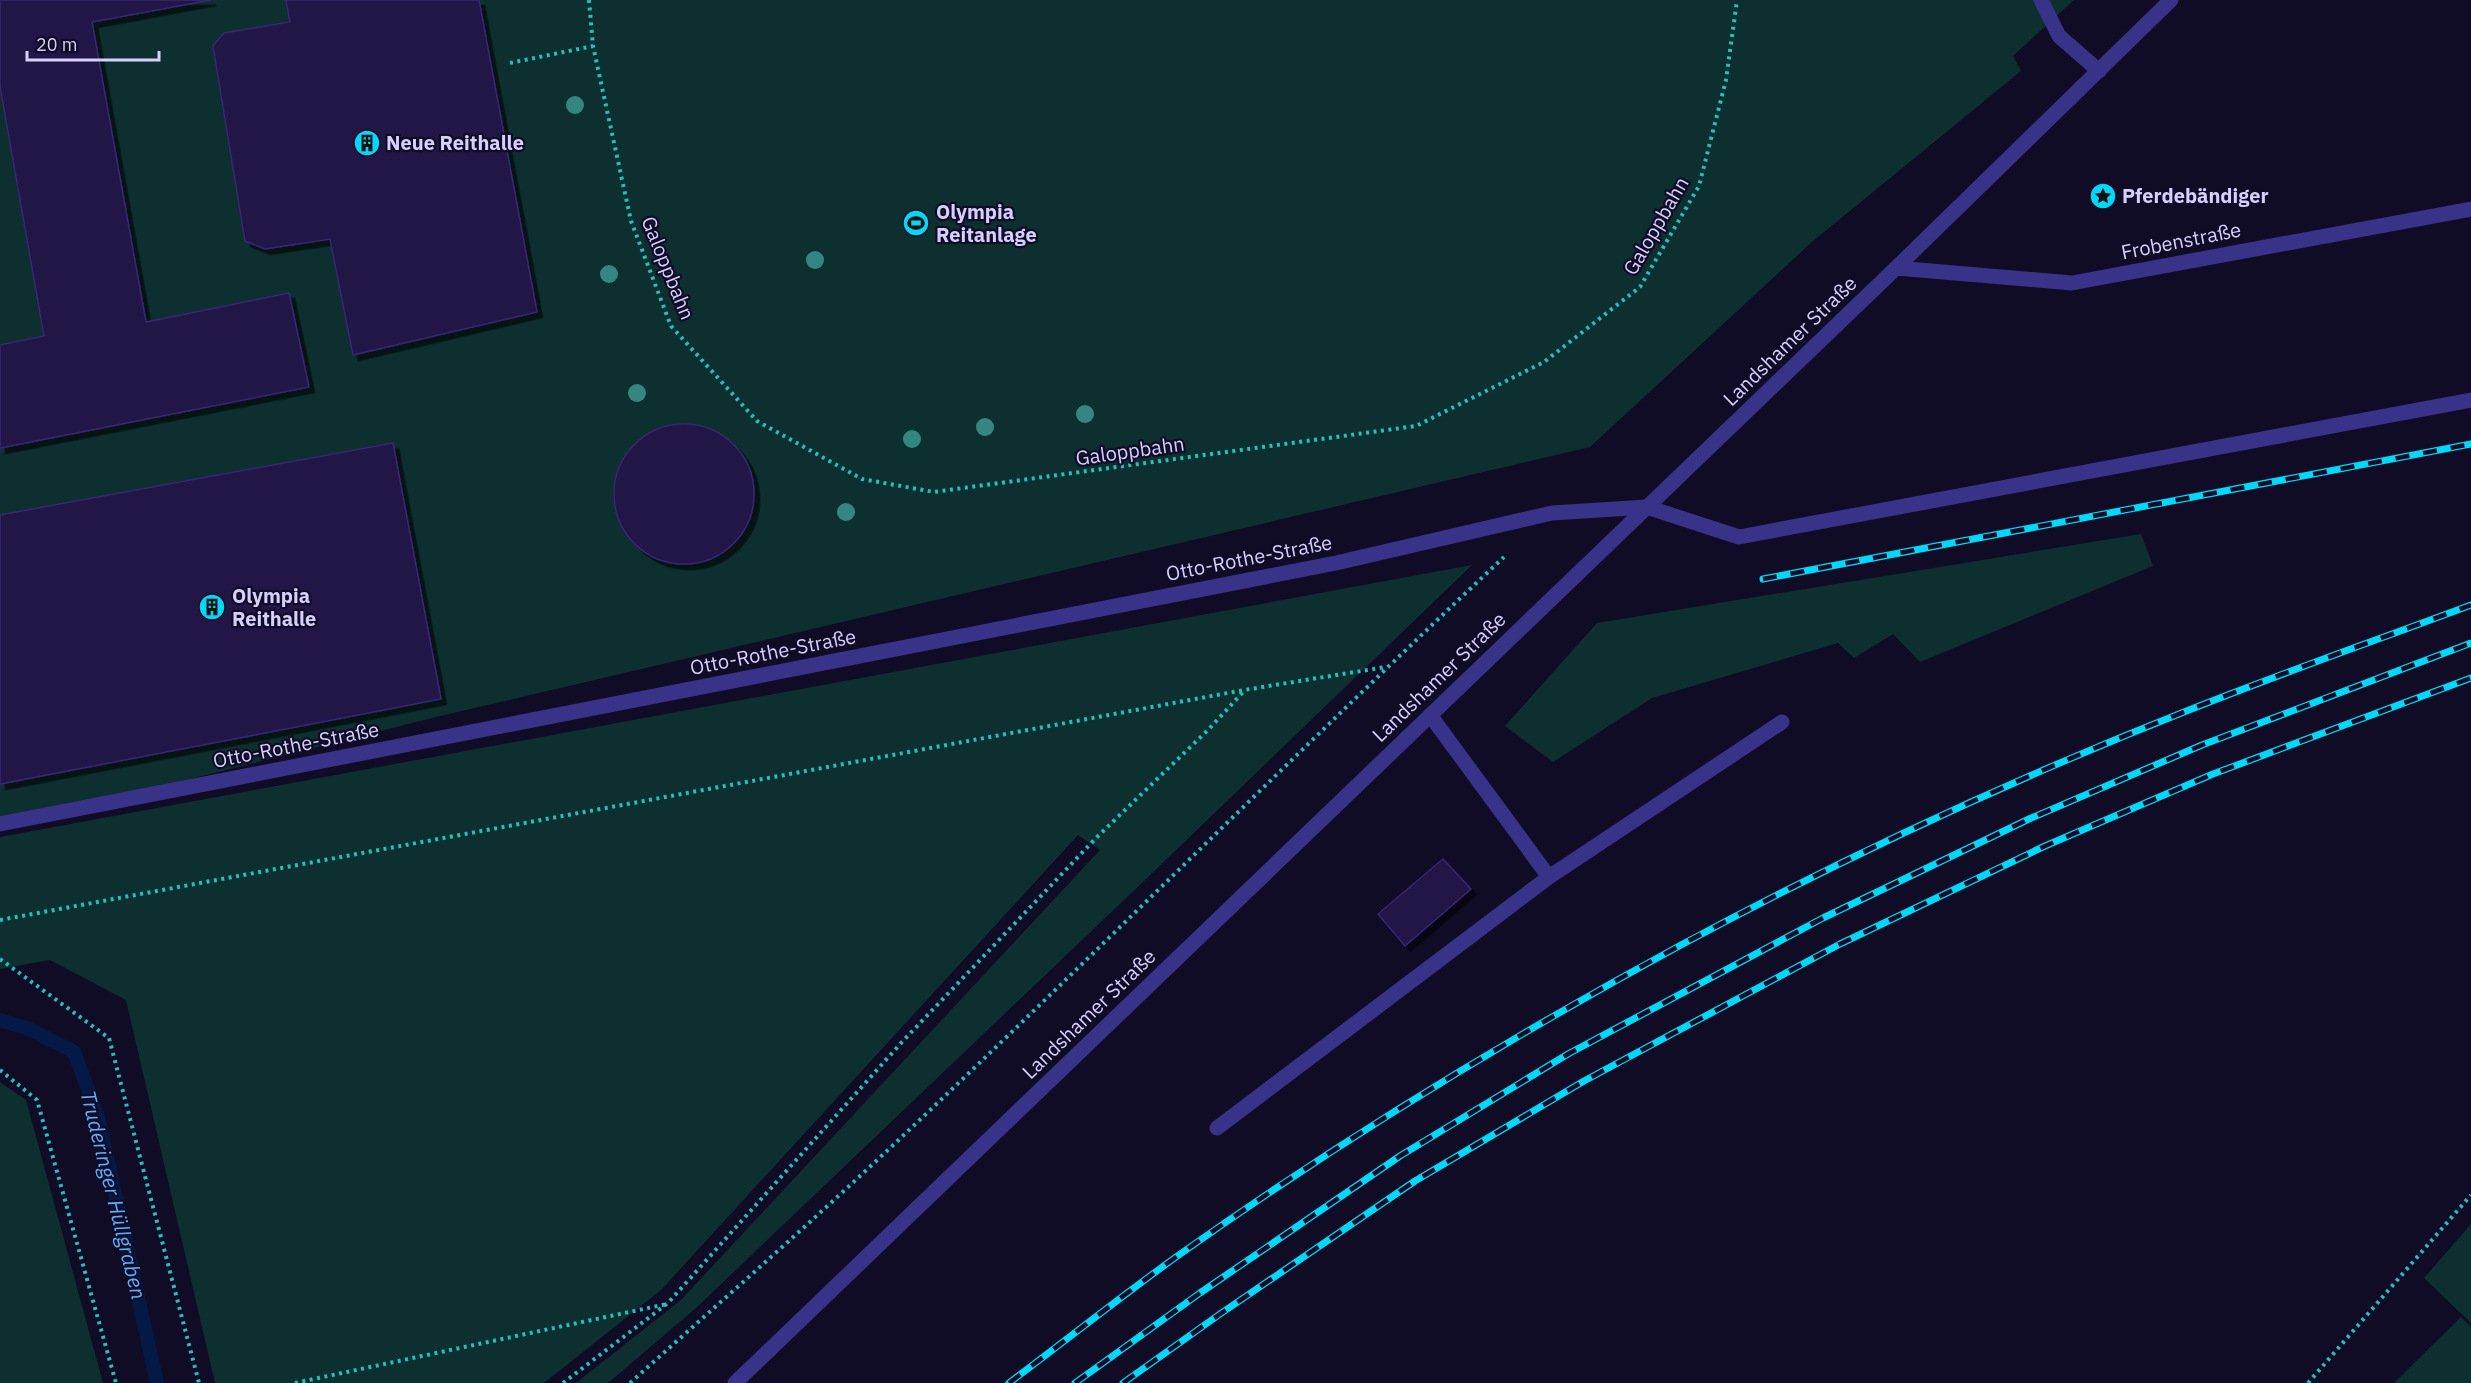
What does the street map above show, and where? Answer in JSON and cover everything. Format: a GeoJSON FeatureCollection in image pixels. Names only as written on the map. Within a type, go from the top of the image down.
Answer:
{"type":"FeatureCollection","features":[{"type":"Feature","properties":{"kind":"street"},"geometry":{"type":"LineString","coordinates":[[2041,0],[2059,36],[2099,71]]}},
{"type":"Feature","properties":{"kind":"street","name":"Landshamer Straße"},"geometry":{"type":"LineString","coordinates":[[735,1383],[1896,268],[2171,0]]}},
{"type":"Feature","properties":{"kind":"street","name":"Frobenstraße"},"geometry":{"type":"LineString","coordinates":[[1896,268],[2072,283],[2471,208]]}},
{"type":"Feature","properties":{"kind":"street"},"geometry":{"type":"LineString","coordinates":[[1647,507],[1739,537],[2471,400]]}},
{"type":"Feature","properties":{"kind":"street","name":"Otto-Rothe-Straße"},"geometry":{"type":"LineString","coordinates":[[0,824],[1336,563],[1551,513],[1647,507]]}},
{"type":"Feature","properties":{"kind":"street"},"geometry":{"type":"LineString","coordinates":[[1430,714],[1549,877]]}},
{"type":"Feature","properties":{"kind":"street"},"geometry":{"type":"LineString","coordinates":[[1216,1128],[1549,877],[1782,722]]}},
{"type":"Feature","properties":{"kind":"path","name":"Galoppbahn"},"geometry":{"type":"LineString","coordinates":[[589,0],[593,46],[631,221],[671,326],[757,420],[862,479],[934,492],[1416,426],[1544,362],[1640,287],[1699,186],[1726,80],[1737,0]]}},
{"type":"Feature","properties":{"kind":"path"},"geometry":{"type":"LineString","coordinates":[[510,63],[593,46]]}},
{"type":"Feature","properties":{"kind":"path"},"geometry":{"type":"LineString","coordinates":[[630,1383],[888,1150],[1386,668],[1508,554]]}},
{"type":"Feature","properties":{"kind":"path"},"geometry":{"type":"LineString","coordinates":[[0,920],[1244,690],[1386,668]]}},
{"type":"Feature","properties":{"kind":"path"},"geometry":{"type":"LineString","coordinates":[[563,1383],[668,1303],[902,1042],[1097,837],[1209,729],[1244,690]]}},
{"type":"Feature","properties":{"kind":"path"},"geometry":{"type":"LineString","coordinates":[[0,959],[109,1038],[199,1383]]}},
{"type":"Feature","properties":{"kind":"path"},"geometry":{"type":"LineString","coordinates":[[0,1070],[37,1100],[116,1383]]}},
{"type":"Feature","properties":{"kind":"path"},"geometry":{"type":"LineString","coordinates":[[2308,1383],[2471,1195]]}},
{"type":"Feature","properties":{"kind":"path"},"geometry":{"type":"LineString","coordinates":[[295,1383],[668,1303]]}},
{"type":"Feature","properties":{"kind":"green space","name":"Olympia Reitanlage"},"geometry":{"type":"Polygon","coordinates":[[[0,0],[2074,0],[2013,56],[2021,71],[1813,241],[1590,447],[436,717],[0,827],[0,0]]]}},
{"type":"Feature","properties":{"kind":"green space"},"geometry":{"type":"Polygon","coordinates":[[[2141,534],[2153,566],[1920,662],[1893,634],[1854,658],[1838,643],[1652,698],[1553,762],[1505,726],[1597,623],[2141,534]]]}},
{"type":"Feature","properties":{"kind":"green space"},"geometry":{"type":"Polygon","coordinates":[[[1472,565],[696,1308],[608,1383],[576,1383],[681,1300],[1100,850],[1078,835],[661,1290],[544,1383],[215,1383],[126,1000],[50,960],[0,969],[0,837],[1472,565]]]}},
{"type":"Feature","properties":{"kind":"green space"},"geometry":{"type":"Polygon","coordinates":[[[0,1082],[26,1100],[103,1383],[0,1383],[0,1082]]]}},
{"type":"Feature","properties":{"kind":"green space"},"geometry":{"type":"Polygon","coordinates":[[[2471,1224],[2471,1323],[2424,1278],[2471,1224]]]}},
{"type":"Feature","properties":{"kind":"green space"},"geometry":{"type":"Polygon","coordinates":[[[2461,1317],[2471,1327],[2471,1383],[2394,1383],[2461,1317]]]}},
{"type":"Feature","properties":{"kind":"building"},"geometry":{"type":"Polygon","coordinates":[[[0,0],[211,0],[92,22],[146,322],[289,293],[309,387],[0,448],[0,345],[44,336],[0,86],[0,0]]]}},
{"type":"Feature","properties":{"kind":"building","name":"Neue Reithalle"},"geometry":{"type":"Polygon","coordinates":[[[286,0],[479,0],[537,312],[353,355],[330,239],[265,249],[245,241],[213,46],[224,33],[290,22],[286,0]]]}},
{"type":"Feature","properties":{"kind":"building"},"geometry":{"type":"Polygon","coordinates":[[[684,424],[711,430],[723,436],[733,445],[742,455],[748,467],[754,494],[748,521],[742,533],[733,543],[723,552],[711,558],[684,564],[657,558],[645,552],[635,543],[626,533],[620,521],[614,494],[620,467],[626,455],[635,445],[645,436],[657,430],[684,424]]]}},
{"type":"Feature","properties":{"kind":"building","name":"Olympia Reithalle"},"geometry":{"type":"Polygon","coordinates":[[[393,443],[441,699],[0,784],[0,515],[393,443]]]}},
{"type":"Feature","properties":{"kind":"building"},"geometry":{"type":"Polygon","coordinates":[[[1443,859],[1471,889],[1405,946],[1378,914],[1443,859]]]}},
{"type":"Feature","properties":{"kind":"waterway","name":"Truderinger Hüllgraben"},"geometry":{"type":"LineString","coordinates":[[0,1020],[29,1029],[74,1052],[98,1116],[157,1383]]}},
{"type":"Feature","properties":{"kind":"railway"},"geometry":{"type":"LineString","coordinates":[[1763,579],[2471,444]]}},
{"type":"Feature","properties":{"kind":"railway"},"geometry":{"type":"LineString","coordinates":[[1009,1383],[1176,1257],[1298,1173],[1551,1017],[1743,912],[1932,820],[2124,736],[2224,696],[2471,605]]}},
{"type":"Feature","properties":{"kind":"railway"},"geometry":{"type":"LineString","coordinates":[[1075,1383],[1200,1293],[1400,1156],[1568,1054],[1823,918],[2029,819],[2202,745],[2471,643]]}},
{"type":"Feature","properties":{"kind":"railway"},"geometry":{"type":"LineString","coordinates":[[1123,1383],[1415,1181],[1584,1081],[1840,944],[2045,846],[2213,774],[2471,678]]}},
{"type":"Feature","properties":{"kind":"place","name":"Neue Reithalle"},"geometry":{"type":"Point","coordinates":[367,143]}},
{"type":"Feature","properties":{"kind":"place","name":"Pferdebändiger"},"geometry":{"type":"Point","coordinates":[2103,196]}},
{"type":"Feature","properties":{"kind":"place","name":"Olympia Reitanlage"},"geometry":{"type":"Point","coordinates":[916,223]}},
{"type":"Feature","properties":{"kind":"place","name":"Olympia Reithalle"},"geometry":{"type":"Point","coordinates":[212,607]}}]}
